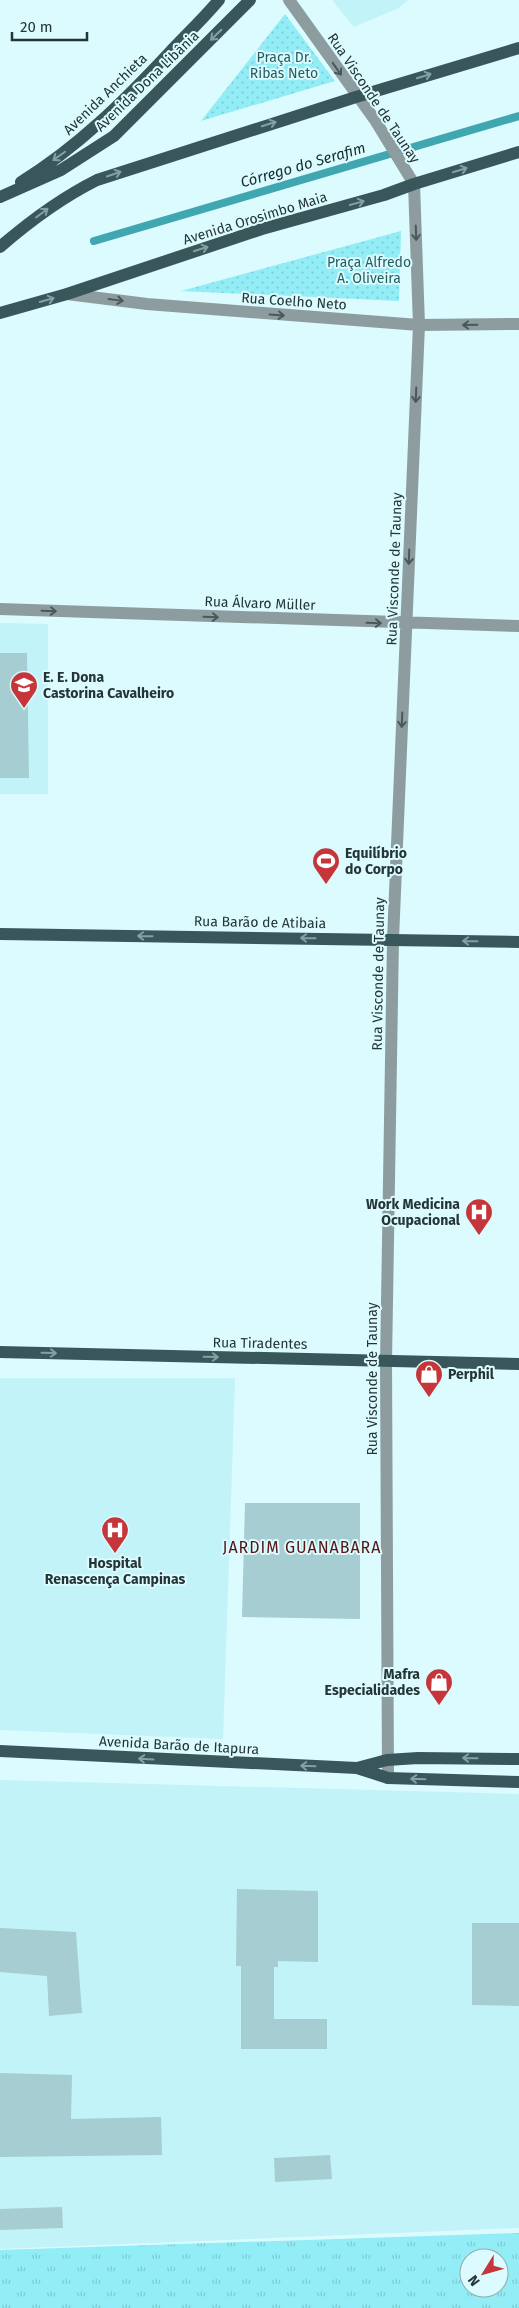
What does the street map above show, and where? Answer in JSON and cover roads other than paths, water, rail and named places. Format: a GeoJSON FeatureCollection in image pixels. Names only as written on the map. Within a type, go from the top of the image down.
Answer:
{"type":"FeatureCollection","features":[{"type":"Feature","properties":{"kind":"main road","name":"Avenida Anchieta"},"geometry":{"type":"LineString","coordinates":[[0,196],[54,160],[96,127],[128,96],[218,0]]}},
{"type":"Feature","properties":{"kind":"main road","name":"Avenida Dona Libânia"},"geometry":{"type":"LineString","coordinates":[[0,196],[61,170],[114,136],[250,0]]}},
{"type":"Feature","properties":{"kind":"main road"},"geometry":{"type":"LineString","coordinates":[[0,247],[14,234],[70,194],[97,180],[356,97],[519,48]]}},
{"type":"Feature","properties":{"kind":"main road","name":"Avenida Orosimbo Maia"},"geometry":{"type":"LineString","coordinates":[[0,313],[67,294],[262,229],[384,196],[414,184],[519,152]]}},
{"type":"Feature","properties":{"kind":"main road","name":"Rua Barão de Atibaia"},"geometry":{"type":"LineString","coordinates":[[0,934],[519,942]]}},
{"type":"Feature","properties":{"kind":"main road","name":"Rua Tiradentes"},"geometry":{"type":"LineString","coordinates":[[0,1352],[519,1364]]}},
{"type":"Feature","properties":{"kind":"main road","name":"Avenida Barão de Itapura"},"geometry":{"type":"LineString","coordinates":[[0,1752],[357,1768],[388,1778],[519,1782]]}},
{"type":"Feature","properties":{"kind":"main road","name":"Avenida Barão de Itapura"},"geometry":{"type":"LineString","coordinates":[[357,1768],[387,1760],[418,1758],[519,1759]]}},
{"type":"Feature","properties":{"kind":"street","name":"Rua Visconde de Taunay"},"geometry":{"type":"LineString","coordinates":[[289,0],[374,120],[414,184],[419,326],[393,939],[386,1362],[388,1778]]}},
{"type":"Feature","properties":{"kind":"street","name":"Rua Coelho Neto"},"geometry":{"type":"LineString","coordinates":[[67,294],[146,304],[419,326],[519,324]]}},
{"type":"Feature","properties":{"kind":"street","name":"Rua Álvaro Müller"},"geometry":{"type":"LineString","coordinates":[[0,609],[406,624],[519,626]]}},
{"type":"Feature","properties":{"kind":"waterway","name":"Córrego do Serafim"},"geometry":{"type":"LineString","coordinates":[[94,241],[519,116]]}},
{"type":"Feature","properties":{"kind":"place","name":"E. E. Dona Castorina Cavalheiro"},"geometry":{"type":"Point","coordinates":[24,709]}},
{"type":"Feature","properties":{"kind":"place","name":"Equilíbrio do Corpo"},"geometry":{"type":"Point","coordinates":[326,885]}},
{"type":"Feature","properties":{"kind":"place","name":"Work Medicina Ocupacional"},"geometry":{"type":"Point","coordinates":[479,1236]}},
{"type":"Feature","properties":{"kind":"place","name":"Perphil"},"geometry":{"type":"Point","coordinates":[429,1398]}},
{"type":"Feature","properties":{"kind":"place","name":"Hospital Renascença Campinas"},"geometry":{"type":"Point","coordinates":[115,1554]}},
{"type":"Feature","properties":{"kind":"place","name":"Mafra Especialidades"},"geometry":{"type":"Point","coordinates":[439,1706]}},
{"type":"Feature","properties":{"kind":"district","name":"JARDIM GUANABARA"},"geometry":{"type":"Point","coordinates":[302,1547]}},
{"type":"Feature","properties":{"kind":"park label","name":"Praça Dr. Ribas Neto"},"geometry":{"type":"Point","coordinates":[284,66]}},
{"type":"Feature","properties":{"kind":"park label","name":"Praça Alfredo A. Oliveira"},"geometry":{"type":"Point","coordinates":[369,270]}}]}
